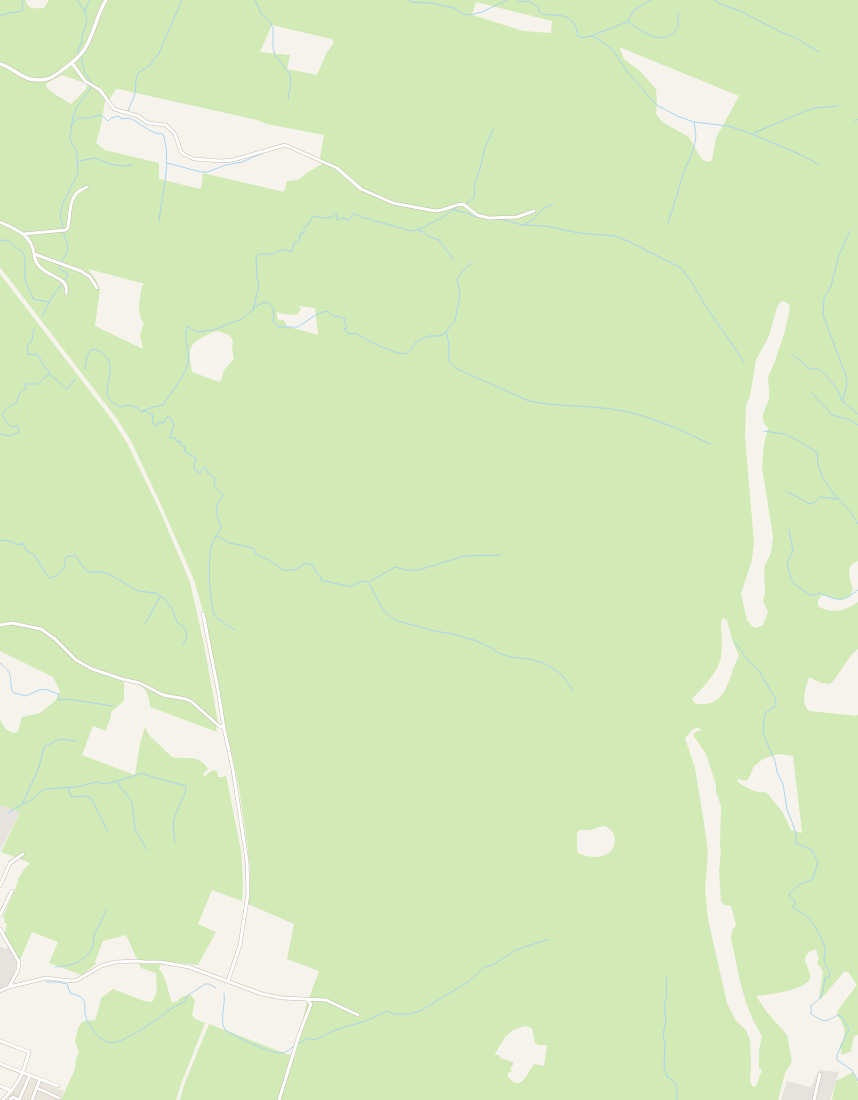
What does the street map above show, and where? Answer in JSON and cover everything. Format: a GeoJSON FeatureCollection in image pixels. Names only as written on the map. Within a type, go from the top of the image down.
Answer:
{"type":"FeatureCollection","features":[{"type":"Feature","properties":{"kind":"street"},"geometry":{"type":"LineString","coordinates":[[0,64],[10,68],[26,78],[43,80],[52,78],[72,63],[85,49],[99,12],[106,0]]}},
{"type":"Feature","properties":{"kind":"street"},"geometry":{"type":"LineString","coordinates":[[72,63],[85,81],[100,90],[114,109],[134,115],[148,123],[160,124],[169,127],[175,134],[181,152],[194,159],[221,161],[233,160],[285,145],[337,168],[361,189],[393,203],[437,211],[463,204],[480,216],[489,218],[517,217],[534,211]]}},
{"type":"Feature","properties":{"kind":"street"},"geometry":{"type":"LineString","coordinates":[[24,234],[67,229],[73,198],[79,191],[87,187]]}},
{"type":"Feature","properties":{"kind":"street"},"geometry":{"type":"LineString","coordinates":[[0,222],[19,230],[24,234],[32,245],[36,261],[44,272],[65,283],[66,293]]}},
{"type":"Feature","properties":{"kind":"street"},"geometry":{"type":"LineString","coordinates":[[34,254],[81,271],[90,276],[97,288]]}},
{"type":"Feature","properties":{"kind":"street"},"geometry":{"type":"LineString","coordinates":[[202,614],[233,770],[247,862],[248,894],[241,937],[228,981]]}},
{"type":"Feature","properties":{"kind":"street"},"geometry":{"type":"LineString","coordinates":[[0,625],[12,623],[41,629],[55,639],[76,660],[92,669],[140,683],[163,695],[186,699],[192,702],[219,726],[224,728]]}},
{"type":"Feature","properties":{"kind":"street"},"geometry":{"type":"LineString","coordinates":[[0,886],[10,863],[23,854]]}},
{"type":"Feature","properties":{"kind":"street"},"geometry":{"type":"LineString","coordinates":[[0,915],[12,891]]}},
{"type":"Feature","properties":{"kind":"street"},"geometry":{"type":"LineString","coordinates":[[0,929],[19,962],[18,970],[9,987]]}},
{"type":"Feature","properties":{"kind":"street"},"geometry":{"type":"LineString","coordinates":[[0,990],[46,978],[71,981],[77,980],[101,966],[115,962],[161,962],[189,967],[262,994],[282,998],[326,1000],[358,1014]]}},
{"type":"Feature","properties":{"kind":"street"},"geometry":{"type":"LineString","coordinates":[[279,1100],[299,1035],[311,1004],[306,1000]]}},
{"type":"Feature","properties":{"kind":"street"},"geometry":{"type":"LineString","coordinates":[[0,1041],[29,1052],[23,1073],[12,1091],[3,1100]]}},
{"type":"Feature","properties":{"kind":"street"},"geometry":{"type":"LineString","coordinates":[[0,1064],[58,1086]]}},
{"type":"Feature","properties":{"kind":"street"},"geometry":{"type":"LineString","coordinates":[[814,1100],[820,1074]]}},
{"type":"Feature","properties":{"kind":"street"},"geometry":{"type":"LineString","coordinates":[[10,1100],[13,1097],[19,1100],[30,1075]]}},
{"type":"Feature","properties":{"kind":"street"},"geometry":{"type":"LineString","coordinates":[[38,1100],[32,1099],[40,1079]]}},
{"type":"Feature","properties":{"kind":"street"},"geometry":{"type":"LineString","coordinates":[[0,1086],[12,1091]]}},
{"type":"Feature","properties":{"kind":"street"},"geometry":{"type":"LineString","coordinates":[[37,1088],[59,1098]]}},
{"type":"Feature","properties":{"kind":"shaded area"},"geometry":{"type":"Polygon","coordinates":[[[0,805],[20,812],[0,851],[0,805]]]}},
{"type":"Feature","properties":{"kind":"shaded area"},"geometry":{"type":"Polygon","coordinates":[[[8,945],[16,958],[17,963],[13,978],[9,984],[0,989],[0,946],[7,949],[8,945]]]}},
{"type":"Feature","properties":{"kind":"shaded area"},"geometry":{"type":"Polygon","coordinates":[[[819,1070],[839,1072],[830,1100],[781,1100],[787,1081],[811,1087],[819,1070]]]}},
{"type":"Feature","properties":{"kind":"shaded area"},"geometry":{"type":"Polygon","coordinates":[[[25,1074],[64,1091],[61,1100],[6,1100],[17,1087],[25,1074]]]}},
{"type":"Feature","properties":{"kind":"green space"},"geometry":{"type":"Polygon","coordinates":[[[0,0],[25,0],[30,7],[44,8],[49,0],[858,0],[858,561],[852,564],[849,569],[853,589],[850,597],[841,600],[822,595],[818,602],[819,607],[835,611],[849,608],[858,602],[858,649],[852,654],[830,684],[821,683],[809,677],[804,699],[806,707],[809,711],[857,716],[858,714],[858,1035],[854,1036],[851,1051],[842,1055],[840,1045],[844,1037],[844,1029],[842,1022],[837,1015],[838,1010],[857,985],[848,972],[844,972],[821,999],[819,998],[823,971],[817,963],[819,958],[815,949],[809,952],[805,959],[810,974],[808,982],[795,989],[756,996],[766,1011],[787,1035],[792,1062],[785,1073],[778,1100],[180,1100],[184,1085],[209,1024],[295,1057],[306,1006],[319,971],[287,959],[294,924],[248,904],[250,867],[238,782],[204,615],[194,580],[162,507],[131,441],[117,419],[0,267],[0,0]],[[476,2],[472,14],[523,31],[551,33],[552,21],[476,2]],[[272,25],[260,52],[290,55],[287,69],[317,75],[326,54],[334,42],[331,39],[272,25]],[[619,47],[624,59],[640,71],[656,89],[656,113],[658,117],[664,123],[689,137],[704,161],[709,162],[712,160],[716,138],[739,96],[619,47]],[[62,75],[47,83],[47,88],[71,104],[85,90],[88,84],[62,75]],[[118,89],[115,90],[110,99],[105,101],[101,126],[96,143],[105,150],[159,163],[159,179],[201,189],[203,173],[284,192],[287,181],[298,180],[322,164],[320,157],[324,135],[267,124],[257,120],[118,89]],[[88,269],[96,280],[100,289],[95,326],[143,349],[140,335],[144,323],[140,316],[139,306],[142,286],[145,284],[88,269]],[[783,301],[780,302],[777,307],[769,336],[756,360],[750,396],[746,405],[745,437],[754,542],[752,560],[741,594],[747,620],[756,628],[763,625],[768,612],[763,601],[765,593],[764,572],[765,565],[771,553],[773,537],[762,467],[764,444],[768,428],[763,419],[763,415],[769,397],[768,378],[783,339],[789,312],[790,305],[783,301]],[[299,306],[301,310],[296,315],[276,312],[278,320],[283,320],[286,323],[286,326],[318,335],[315,308],[299,306]],[[218,331],[197,340],[193,344],[190,352],[192,372],[219,382],[221,381],[224,370],[234,359],[232,348],[233,340],[229,335],[218,331]],[[723,618],[721,622],[722,648],[720,661],[714,673],[692,699],[696,704],[707,704],[715,701],[721,696],[739,656],[733,642],[727,620],[723,618]],[[698,728],[693,729],[685,738],[695,768],[708,854],[705,890],[708,919],[727,1003],[736,1021],[746,1030],[750,1040],[750,1081],[753,1087],[756,1086],[762,1070],[759,1068],[759,1050],[762,1036],[750,1012],[739,976],[731,938],[732,931],[736,925],[731,906],[724,905],[721,901],[719,872],[721,850],[721,806],[706,754],[693,735],[697,731],[702,730],[698,728]],[[778,754],[763,759],[754,766],[748,780],[738,779],[737,781],[744,786],[759,792],[767,793],[783,813],[791,830],[802,832],[793,756],[778,754]],[[603,826],[590,830],[579,830],[577,834],[577,852],[592,857],[604,856],[611,851],[615,843],[614,834],[611,830],[603,826]],[[525,1026],[513,1030],[505,1037],[495,1054],[499,1055],[500,1058],[513,1062],[513,1065],[510,1068],[512,1071],[508,1073],[508,1077],[513,1082],[517,1083],[524,1080],[534,1064],[544,1066],[547,1045],[539,1045],[535,1043],[532,1028],[525,1026]]]}},
{"type":"Feature","properties":{"kind":"green space"},"geometry":{"type":"Polygon","coordinates":[[[0,274],[113,421],[127,443],[159,509],[190,582],[204,645],[218,722],[216,726],[217,732],[150,707],[148,695],[143,688],[136,684],[124,681],[124,701],[111,712],[111,717],[106,731],[93,726],[82,755],[135,775],[140,744],[145,727],[149,735],[172,757],[192,758],[201,761],[208,769],[203,774],[204,777],[213,771],[217,771],[218,777],[223,777],[226,775],[241,851],[243,882],[242,901],[212,890],[198,924],[216,932],[198,965],[171,962],[160,965],[159,969],[166,981],[172,1003],[186,995],[191,995],[195,1001],[192,1015],[195,1019],[205,1023],[176,1100],[61,1100],[75,1069],[76,1059],[79,1053],[75,1041],[78,1028],[84,1021],[95,1020],[101,998],[113,989],[144,1001],[152,1002],[156,995],[156,973],[141,968],[126,935],[103,941],[95,962],[96,964],[82,975],[49,963],[58,942],[32,932],[20,960],[4,936],[7,924],[4,922],[5,919],[3,917],[19,877],[30,864],[1,852],[20,812],[0,805],[0,719],[6,729],[15,733],[18,731],[22,717],[40,713],[55,701],[60,691],[53,677],[0,651],[0,274]]]}},
{"type":"Feature","properties":{"kind":"green space"},"geometry":{"type":"Polygon","coordinates":[[[853,1072],[858,1083],[858,1100],[832,1100],[836,1081],[853,1072]]]}},
{"type":"Feature","properties":{"kind":"waterway"},"geometry":{"type":"LineString","coordinates":[[0,15],[22,11],[23,0]]}},
{"type":"Feature","properties":{"kind":"waterway"},"geometry":{"type":"LineString","coordinates":[[77,0],[85,12],[87,21],[82,36],[82,42],[78,50],[79,55]]}},
{"type":"Feature","properties":{"kind":"waterway"},"geometry":{"type":"LineString","coordinates":[[85,11],[90,0]]}},
{"type":"Feature","properties":{"kind":"waterway"},"geometry":{"type":"LineString","coordinates":[[128,111],[134,95],[138,73],[150,65],[159,53],[182,0]]}},
{"type":"Feature","properties":{"kind":"waterway"},"geometry":{"type":"LineString","coordinates":[[255,0],[262,15],[269,21],[273,28],[273,48],[275,55],[290,74],[291,82],[288,99]]}},
{"type":"Feature","properties":{"kind":"waterway"},"geometry":{"type":"LineString","coordinates":[[409,0],[412,2],[432,3],[454,8],[463,14],[469,15],[482,12],[507,0]]}},
{"type":"Feature","properties":{"kind":"waterway"},"geometry":{"type":"LineString","coordinates":[[517,0],[519,2],[529,1],[538,7],[540,12],[543,14],[567,17],[573,22],[578,36],[581,38],[591,36],[627,22],[634,10],[651,0]]}},
{"type":"Feature","properties":{"kind":"waterway"},"geometry":{"type":"LineString","coordinates":[[715,0],[720,4],[740,11],[794,37],[819,52]]}},
{"type":"Feature","properties":{"kind":"waterway"},"geometry":{"type":"LineString","coordinates":[[628,22],[647,34],[660,38],[667,37],[678,27],[678,13]]}},
{"type":"Feature","properties":{"kind":"waterway"},"geometry":{"type":"LineString","coordinates":[[591,36],[612,49],[627,71],[655,104],[677,116],[694,122],[728,126],[747,132],[799,154],[818,164]]}},
{"type":"Feature","properties":{"kind":"waterway"},"geometry":{"type":"LineString","coordinates":[[81,57],[85,74],[92,83]]}},
{"type":"Feature","properties":{"kind":"waterway"},"geometry":{"type":"LineString","coordinates":[[63,228],[60,214],[63,203],[78,173],[76,150],[72,145],[70,137],[73,117],[77,107],[92,86]]}},
{"type":"Feature","properties":{"kind":"waterway"},"geometry":{"type":"LineString","coordinates":[[754,133],[808,110],[838,106]]}},
{"type":"Feature","properties":{"kind":"waterway"},"geometry":{"type":"LineString","coordinates":[[72,125],[78,118],[88,118],[101,115],[108,121],[111,118],[119,116],[121,119],[131,119],[150,131],[163,134],[167,155],[166,177],[159,221]]}},
{"type":"Feature","properties":{"kind":"waterway"},"geometry":{"type":"LineString","coordinates":[[854,123],[858,119]]}},
{"type":"Feature","properties":{"kind":"waterway"},"geometry":{"type":"LineString","coordinates":[[668,223],[685,169],[694,148],[696,136],[694,122]]}},
{"type":"Feature","properties":{"kind":"waterway"},"geometry":{"type":"LineString","coordinates":[[466,204],[474,197],[475,183],[485,147],[493,130]]}},
{"type":"Feature","properties":{"kind":"waterway"},"geometry":{"type":"LineString","coordinates":[[167,163],[201,172],[207,172],[226,165],[242,162],[263,153]]}},
{"type":"Feature","properties":{"kind":"waterway"},"geometry":{"type":"LineString","coordinates":[[79,161],[95,158],[110,164],[122,166],[132,165]]}},
{"type":"Feature","properties":{"kind":"waterway"},"geometry":{"type":"LineString","coordinates":[[523,225],[534,219],[542,209],[553,204]]}},
{"type":"Feature","properties":{"kind":"waterway"},"geometry":{"type":"LineString","coordinates":[[253,310],[259,285],[257,278],[256,257],[260,254],[273,254],[281,250],[292,252],[294,243],[299,241],[300,234],[304,233],[304,227],[308,225],[313,216],[330,218],[333,217],[335,213],[337,214],[337,220],[343,218],[349,220],[354,213],[363,218],[368,218],[412,231],[422,228],[443,217],[459,206]]}},
{"type":"Feature","properties":{"kind":"waterway"},"geometry":{"type":"LineString","coordinates":[[454,210],[478,217]]}},
{"type":"Feature","properties":{"kind":"waterway"},"geometry":{"type":"LineString","coordinates":[[501,219],[522,225],[545,226],[579,233],[615,236],[681,268],[744,362]]}},
{"type":"Feature","properties":{"kind":"waterway"},"geometry":{"type":"LineString","coordinates":[[418,230],[439,240],[454,260]]}},
{"type":"Feature","properties":{"kind":"waterway"},"geometry":{"type":"LineString","coordinates":[[843,399],[847,384],[846,376],[823,315],[824,298],[831,286],[839,255],[850,231]]}},
{"type":"Feature","properties":{"kind":"waterway"},"geometry":{"type":"LineString","coordinates":[[62,261],[68,247],[64,232]]}},
{"type":"Feature","properties":{"kind":"waterway"},"geometry":{"type":"LineString","coordinates":[[0,240],[11,242],[24,254],[25,279],[33,299],[49,302]]}},
{"type":"Feature","properties":{"kind":"waterway"},"geometry":{"type":"LineString","coordinates":[[143,411],[163,405],[185,372],[188,363],[186,335],[187,326],[197,332],[213,330],[242,319],[258,305],[266,302],[273,308],[273,322],[278,327],[298,327],[317,314],[327,311],[333,316],[345,319],[345,325],[347,328],[344,329],[349,334],[356,333],[373,343],[405,354],[417,341],[429,336],[443,335],[455,321],[460,294],[457,280],[461,273],[472,263]]}},
{"type":"Feature","properties":{"kind":"waterway"},"geometry":{"type":"LineString","coordinates":[[60,265],[60,269],[68,274],[65,280]]}},
{"type":"Feature","properties":{"kind":"waterway"},"geometry":{"type":"LineString","coordinates":[[42,316],[52,297],[62,284]]}},
{"type":"Feature","properties":{"kind":"waterway"},"geometry":{"type":"LineString","coordinates":[[34,328],[32,340],[27,347],[28,354],[38,355],[45,368],[49,371],[49,374],[67,389],[75,379]]}},
{"type":"Feature","properties":{"kind":"waterway"},"geometry":{"type":"LineString","coordinates":[[446,332],[449,344],[449,359],[450,363],[455,368],[529,401],[618,410],[666,424],[710,444]]}},
{"type":"Feature","properties":{"kind":"waterway"},"geometry":{"type":"LineString","coordinates":[[85,369],[87,356],[91,350],[95,349],[105,355],[109,363],[110,371],[107,387],[108,395],[112,402],[121,407],[128,405],[138,408],[141,412],[146,411],[149,414],[152,414],[152,423],[156,426],[159,422],[163,423],[167,417],[170,417],[174,424],[170,438],[175,438],[177,442],[180,441],[181,445],[185,447],[184,451],[196,458],[194,467],[195,470],[200,473],[205,467],[208,473],[215,478],[214,486],[223,496],[217,505],[217,516],[221,528],[214,539],[210,553],[209,572],[211,602],[215,616],[235,630]]}},
{"type":"Feature","properties":{"kind":"waterway"},"geometry":{"type":"LineString","coordinates":[[792,354],[810,369],[818,369],[824,373],[836,387],[843,402],[858,414]]}},
{"type":"Feature","properties":{"kind":"waterway"},"geometry":{"type":"LineString","coordinates":[[0,434],[10,436],[19,432],[18,426],[12,427],[8,425],[2,414],[7,408],[16,403],[20,393],[25,389],[25,384],[38,384],[49,374]]}},
{"type":"Feature","properties":{"kind":"waterway"},"geometry":{"type":"LineString","coordinates":[[812,393],[832,415],[850,420],[858,425]]}},
{"type":"Feature","properties":{"kind":"waterway"},"geometry":{"type":"LineString","coordinates":[[764,431],[785,434],[817,452],[818,465],[823,478],[833,493],[850,511],[858,524]]}},
{"type":"Feature","properties":{"kind":"waterway"},"geometry":{"type":"LineString","coordinates":[[788,492],[810,504],[814,503],[820,497],[838,499]]}},
{"type":"Feature","properties":{"kind":"waterway"},"geometry":{"type":"LineString","coordinates":[[789,530],[793,551],[787,562],[791,579],[794,584],[810,595],[819,593],[835,599],[843,599],[858,590]]}},
{"type":"Feature","properties":{"kind":"waterway"},"geometry":{"type":"LineString","coordinates":[[217,536],[230,543],[253,548],[256,554],[269,560],[283,570],[295,570],[305,563],[313,565],[321,580],[351,587],[359,582],[366,581],[370,585],[383,610],[395,620],[474,640],[492,648],[498,653],[510,657],[530,659],[543,663],[556,670],[564,677],[573,691]]}},
{"type":"Feature","properties":{"kind":"waterway"},"geometry":{"type":"LineString","coordinates":[[0,540],[9,541],[19,545],[23,543],[26,550],[34,555],[49,578],[56,576],[61,572],[65,566],[66,557],[75,555],[84,568],[89,572],[109,574],[138,591],[155,593],[164,598],[172,609],[177,622],[185,628],[187,638],[183,645]]}},
{"type":"Feature","properties":{"kind":"waterway"},"geometry":{"type":"LineString","coordinates":[[369,582],[395,567],[406,570],[419,570],[464,556],[500,555]]}},
{"type":"Feature","properties":{"kind":"waterway"},"geometry":{"type":"LineString","coordinates":[[145,624],[160,597]]}},
{"type":"Feature","properties":{"kind":"waterway"},"geometry":{"type":"LineString","coordinates":[[735,642],[748,661],[759,671],[775,698],[776,706],[765,713],[763,732],[775,761],[777,772],[783,784],[787,809],[796,833],[796,843],[812,850],[818,862],[813,879],[800,884],[789,894],[795,901],[793,908],[805,915],[814,924],[825,948],[824,958],[830,972],[829,977],[825,978],[823,991],[820,998],[811,1006],[811,1014],[822,1020],[827,1020],[838,1015],[842,1017],[849,1029],[837,1055],[837,1060],[852,1070],[858,1081]]}},
{"type":"Feature","properties":{"kind":"waterway"},"geometry":{"type":"LineString","coordinates":[[0,663],[9,673],[12,691],[14,693],[26,696],[45,689],[58,694],[59,700],[67,699],[113,706]]}},
{"type":"Feature","properties":{"kind":"waterway"},"geometry":{"type":"LineString","coordinates":[[23,803],[39,767],[44,747],[60,739],[76,741]]}},
{"type":"Feature","properties":{"kind":"waterway"},"geometry":{"type":"LineString","coordinates":[[9,813],[15,808],[33,799],[45,789],[76,787],[97,782],[106,784],[141,773],[186,786],[185,794],[174,819],[175,842]]}},
{"type":"Feature","properties":{"kind":"waterway"},"geometry":{"type":"LineString","coordinates":[[117,782],[132,802],[135,829],[147,850]]}},
{"type":"Feature","properties":{"kind":"waterway"},"geometry":{"type":"LineString","coordinates":[[68,788],[71,797],[86,796],[91,798],[108,832]]}},
{"type":"Feature","properties":{"kind":"waterway"},"geometry":{"type":"LineString","coordinates":[[55,967],[76,963],[89,953],[93,946],[95,933],[106,910]]}},
{"type":"Feature","properties":{"kind":"waterway"},"geometry":{"type":"LineString","coordinates":[[297,1044],[309,1038],[315,1040],[335,1030],[366,1021],[387,1011],[393,1014],[410,1014],[420,1011],[468,982],[483,968],[494,964],[516,950],[549,939]]}},
{"type":"Feature","properties":{"kind":"waterway"},"geometry":{"type":"LineString","coordinates":[[667,977],[667,996],[664,1005],[666,1020],[663,1035],[665,1043],[664,1067],[667,1077],[676,1084],[677,1100]]}},
{"type":"Feature","properties":{"kind":"waterway"},"geometry":{"type":"LineString","coordinates":[[46,982],[67,984],[70,993],[81,997],[84,1003],[85,1015],[91,1027],[100,1038],[111,1043],[141,1030],[169,1010],[185,1001],[187,996],[205,984],[209,984],[216,988]]}},
{"type":"Feature","properties":{"kind":"waterway"},"geometry":{"type":"LineString","coordinates":[[224,993],[223,1026],[225,1030],[253,1044],[276,1053],[285,1052],[295,1046]]}}]}
